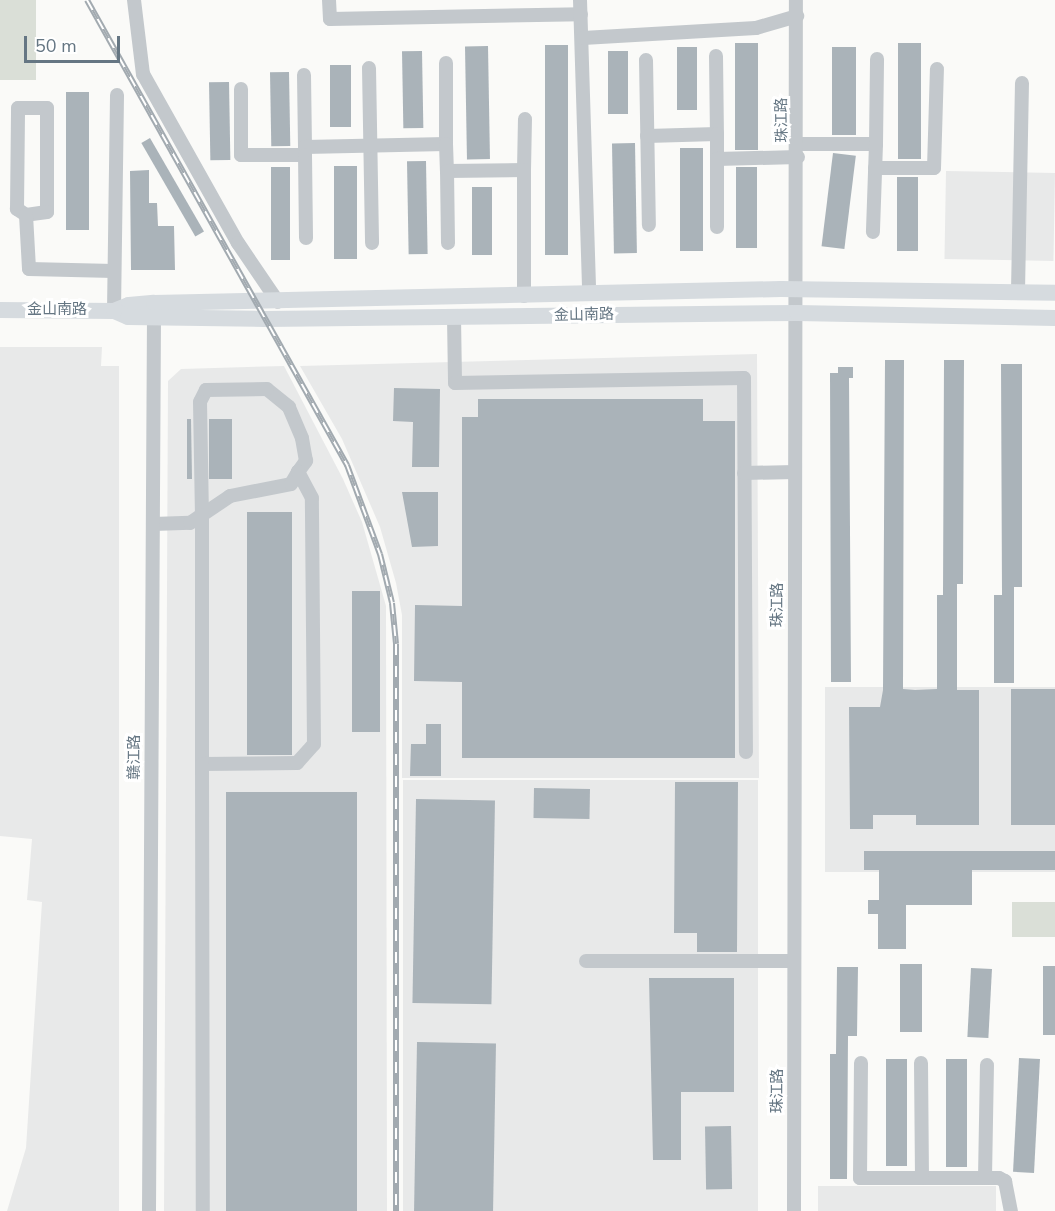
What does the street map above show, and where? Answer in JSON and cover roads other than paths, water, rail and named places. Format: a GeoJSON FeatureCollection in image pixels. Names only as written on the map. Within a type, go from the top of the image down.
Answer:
{"type":"FeatureCollection","features":[{"type":"Feature","properties":{"kind":"main road","name":"金山南路"},"geometry":{"type":"LineString","coordinates":[[0,310],[114,310],[128,317],[154,311],[278,302],[797,290],[1055,293]]}},
{"type":"Feature","properties":{"kind":"main road"},"geometry":{"type":"LineString","coordinates":[[1017,318],[1018,291]]}},
{"type":"Feature","properties":{"kind":"main road","name":"金山南路"},"geometry":{"type":"LineString","coordinates":[[154,311],[454,317],[797,313],[1055,318]]}},
{"type":"Feature","properties":{"kind":"street"},"geometry":{"type":"LineString","coordinates":[[134,0],[143,74],[237,243],[278,302]]}},
{"type":"Feature","properties":{"kind":"street"},"geometry":{"type":"LineString","coordinates":[[329,0],[330,19],[581,7],[589,294]]}},
{"type":"Feature","properties":{"kind":"street","name":"珠江路"},"geometry":{"type":"LineString","coordinates":[[794,1211],[798,150],[796,0]]}},
{"type":"Feature","properties":{"kind":"street"},"geometry":{"type":"LineString","coordinates":[[583,38],[756,28],[797,16]]}},
{"type":"Feature","properties":{"kind":"street"},"geometry":{"type":"LineString","coordinates":[[716,56],[717,227]]}},
{"type":"Feature","properties":{"kind":"street"},"geometry":{"type":"LineString","coordinates":[[873,232],[877,58]]}},
{"type":"Feature","properties":{"kind":"street"},"geometry":{"type":"LineString","coordinates":[[646,60],[649,225]]}},
{"type":"Feature","properties":{"kind":"street"},"geometry":{"type":"LineString","coordinates":[[446,63],[448,243]]}},
{"type":"Feature","properties":{"kind":"street"},"geometry":{"type":"LineString","coordinates":[[369,68],[372,243]]}},
{"type":"Feature","properties":{"kind":"street"},"geometry":{"type":"LineString","coordinates":[[875,168],[934,168],[937,69]]}},
{"type":"Feature","properties":{"kind":"street"},"geometry":{"type":"LineString","coordinates":[[304,75],[306,238]]}},
{"type":"Feature","properties":{"kind":"street"},"geometry":{"type":"LineString","coordinates":[[1018,291],[1022,83]]}},
{"type":"Feature","properties":{"kind":"street"},"geometry":{"type":"LineString","coordinates":[[241,89],[241,155],[370,146],[446,144]]}},
{"type":"Feature","properties":{"kind":"street"},"geometry":{"type":"LineString","coordinates":[[114,310],[117,95]]}},
{"type":"Feature","properties":{"kind":"street"},"geometry":{"type":"LineString","coordinates":[[18,108],[47,108],[47,212],[26,215],[17,209],[18,108]]}},
{"type":"Feature","properties":{"kind":"street"},"geometry":{"type":"LineString","coordinates":[[524,296],[525,119]]}},
{"type":"Feature","properties":{"kind":"street"},"geometry":{"type":"LineString","coordinates":[[648,136],[717,134]]}},
{"type":"Feature","properties":{"kind":"street"},"geometry":{"type":"LineString","coordinates":[[717,159],[876,144]]}},
{"type":"Feature","properties":{"kind":"street"},"geometry":{"type":"LineString","coordinates":[[447,171],[524,170]]}},
{"type":"Feature","properties":{"kind":"street"},"geometry":{"type":"LineString","coordinates":[[26,215],[28,269],[114,271]]}},
{"type":"Feature","properties":{"kind":"street","name":"赣江路"},"geometry":{"type":"LineString","coordinates":[[149,1211],[154,311]]}},
{"type":"Feature","properties":{"kind":"street"},"geometry":{"type":"LineString","coordinates":[[454,317],[455,383],[744,378],[746,752]]}},
{"type":"Feature","properties":{"kind":"street"},"geometry":{"type":"LineString","coordinates":[[153,524],[190,523],[202,515],[230,496],[291,484],[306,461],[289,407],[267,389],[206,390],[200,402],[202,515],[203,1211]]}},
{"type":"Feature","properties":{"kind":"street"},"geometry":{"type":"LineString","coordinates":[[202,764],[297,763],[314,744],[312,498],[298,472]]}},
{"type":"Feature","properties":{"kind":"street"},"geometry":{"type":"LineString","coordinates":[[744,473],[795,472]]}},
{"type":"Feature","properties":{"kind":"street"},"geometry":{"type":"LineString","coordinates":[[586,961],[794,961]]}},
{"type":"Feature","properties":{"kind":"street"},"geometry":{"type":"LineString","coordinates":[[861,1063],[861,1178],[1005,1180],[1011,1211]]}},
{"type":"Feature","properties":{"kind":"street"},"geometry":{"type":"LineString","coordinates":[[921,1063],[922,1178]]}},
{"type":"Feature","properties":{"kind":"street"},"geometry":{"type":"LineString","coordinates":[[985,1178],[987,1065]]}},
{"type":"Feature","properties":{"kind":"railway"},"geometry":{"type":"LineString","coordinates":[[87,0],[347,465],[380,554],[392,603],[396,644],[396,1211]]}}]}
